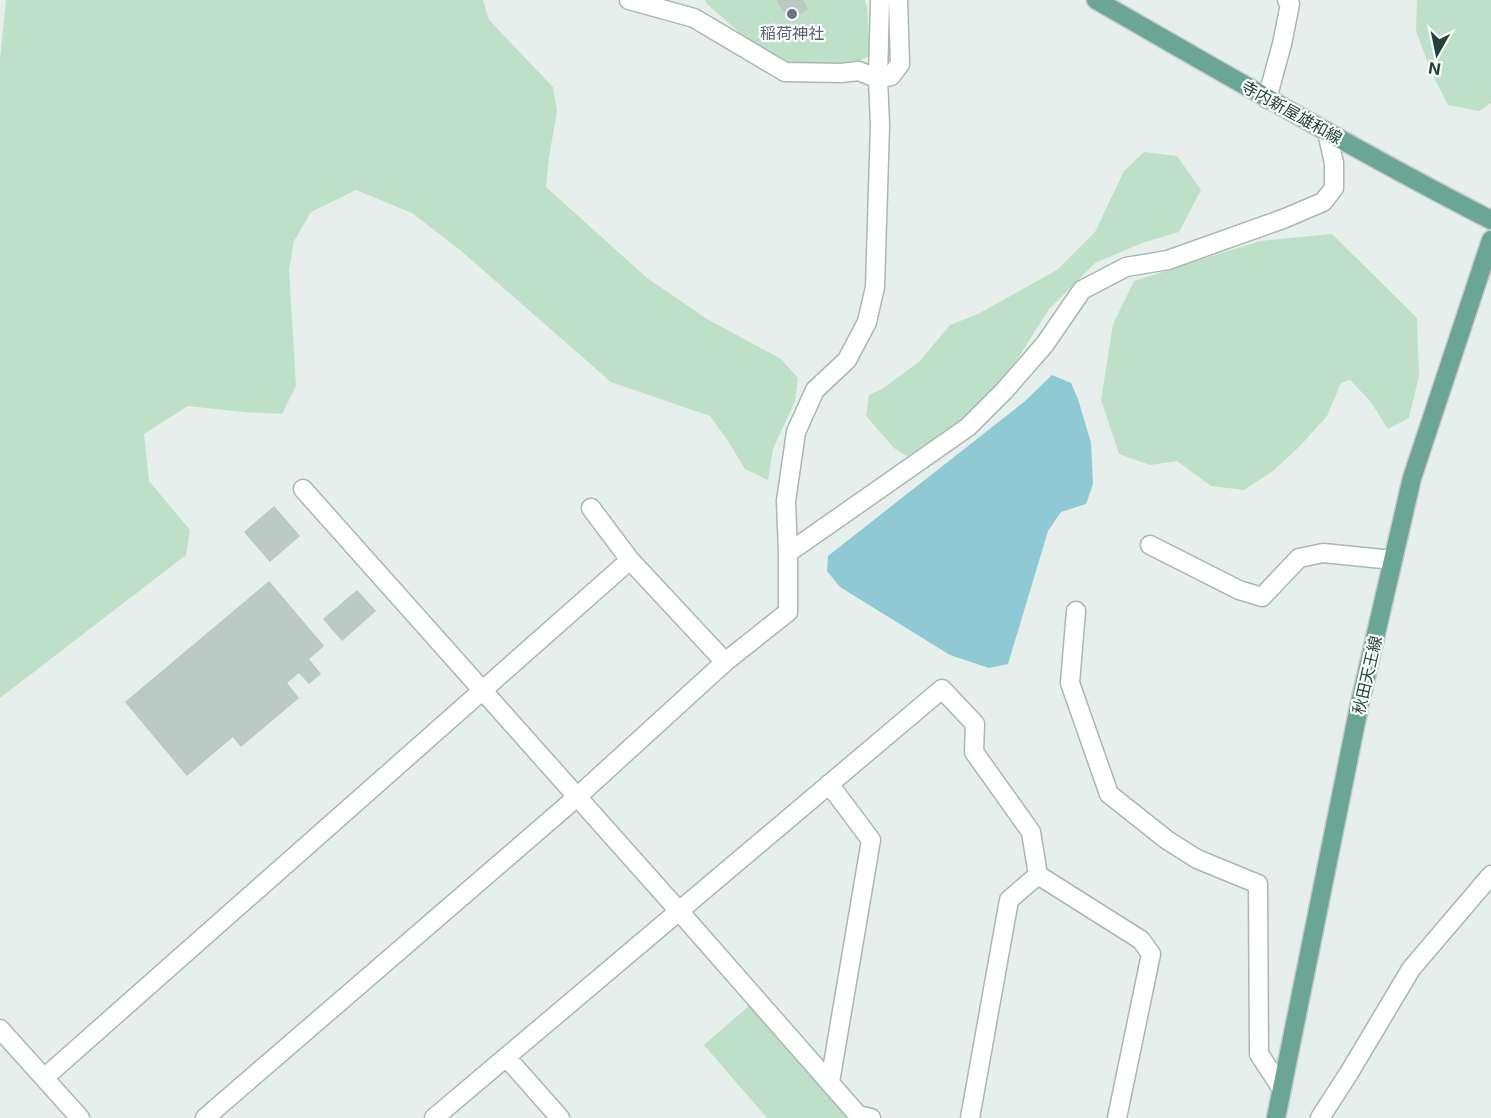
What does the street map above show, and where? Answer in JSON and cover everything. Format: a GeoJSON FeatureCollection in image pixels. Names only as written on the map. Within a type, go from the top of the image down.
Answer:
{"type":"FeatureCollection","features":[{"type":"Feature","properties":{"kind":"main road","name":"寺内新屋雄和線"},"geometry":{"type":"LineString","coordinates":[[1096,0],[1267,99],[1491,220]]}},
{"type":"Feature","properties":{"kind":"main road","name":"秋田天王線"},"geometry":{"type":"LineString","coordinates":[[1276,1118],[1359,707],[1412,478],[1491,240]]}},
{"type":"Feature","properties":{"kind":"street"},"geometry":{"type":"LineString","coordinates":[[629,0],[694,18],[785,72],[832,74],[859,71],[878,79],[891,76],[900,64],[898,0]]}},
{"type":"Feature","properties":{"kind":"street"},"geometry":{"type":"LineString","coordinates":[[205,1118],[577,797],[725,662],[788,612],[786,501],[796,432],[815,390],[847,360],[867,322],[875,287],[880,125],[878,79],[880,0]]}},
{"type":"Feature","properties":{"kind":"street"},"geometry":{"type":"LineString","coordinates":[[1267,99],[1282,45],[1290,4],[1287,0]]}},
{"type":"Feature","properties":{"kind":"street"},"geometry":{"type":"LineString","coordinates":[[788,553],[968,427],[1005,390],[1045,344],[1082,290],[1126,267],[1168,260],[1283,219],[1323,201],[1334,188],[1334,163],[1327,132]]}},
{"type":"Feature","properties":{"kind":"street"},"geometry":{"type":"LineString","coordinates":[[303,489],[680,910],[858,1115],[871,1118]]}},
{"type":"Feature","properties":{"kind":"street"},"geometry":{"type":"LineString","coordinates":[[591,508],[630,560],[725,662]]}},
{"type":"Feature","properties":{"kind":"street"},"geometry":{"type":"LineString","coordinates":[[1150,545],[1239,590],[1262,597],[1299,558],[1323,553],[1393,560]]}},
{"type":"Feature","properties":{"kind":"street"},"geometry":{"type":"LineString","coordinates":[[44,1078],[630,560]]}},
{"type":"Feature","properties":{"kind":"street"},"geometry":{"type":"LineString","coordinates":[[1076,611],[1070,683],[1109,794],[1167,840],[1197,859],[1258,884],[1259,1054],[1282,1089]]}},
{"type":"Feature","properties":{"kind":"street"},"geometry":{"type":"LineString","coordinates":[[434,1118],[942,689],[975,724],[974,752],[1030,832],[1038,875],[1141,940],[1151,954],[1117,1118]]}},
{"type":"Feature","properties":{"kind":"street"},"geometry":{"type":"LineString","coordinates":[[829,784],[871,840],[830,1082]]}},
{"type":"Feature","properties":{"kind":"street"},"geometry":{"type":"LineString","coordinates":[[970,1118],[1009,900],[1038,875]]}},
{"type":"Feature","properties":{"kind":"street"},"geometry":{"type":"LineString","coordinates":[[1320,1118],[1411,969],[1491,875]]}},
{"type":"Feature","properties":{"kind":"street"},"geometry":{"type":"LineString","coordinates":[[0,1029],[80,1118]]}},
{"type":"Feature","properties":{"kind":"street"},"geometry":{"type":"LineString","coordinates":[[506,1057],[560,1118]]}},
{"type":"Feature","properties":{"kind":"green space"},"geometry":{"type":"Polygon","coordinates":[[[6,0],[483,0],[489,20],[553,87],[557,111],[546,187],[647,278],[707,319],[781,359],[798,378],[795,401],[773,449],[768,480],[745,469],[710,416],[611,382],[460,250],[412,213],[356,190],[311,212],[294,241],[289,270],[296,386],[282,414],[188,406],[144,434],[149,481],[190,530],[186,555],[0,698],[0,59],[6,0]]]}},
{"type":"Feature","properties":{"kind":"green space"},"geometry":{"type":"Polygon","coordinates":[[[705,0],[865,0],[870,56],[839,69],[790,63],[755,46],[705,0]]]}},
{"type":"Feature","properties":{"kind":"green space"},"geometry":{"type":"Polygon","coordinates":[[[1417,0],[1491,0],[1491,103],[1479,111],[1448,105],[1432,74],[1416,31],[1417,0]]]}},
{"type":"Feature","properties":{"kind":"green space"},"geometry":{"type":"Polygon","coordinates":[[[1144,152],[1177,156],[1201,190],[1179,232],[1142,243],[1095,263],[1049,309],[1013,366],[964,420],[907,456],[894,448],[866,416],[869,395],[882,389],[919,362],[950,325],[978,314],[1057,270],[1095,232],[1124,171],[1144,152]]]}},
{"type":"Feature","properties":{"kind":"green space"},"geometry":{"type":"Polygon","coordinates":[[[1332,234],[1417,318],[1419,376],[1409,418],[1388,429],[1370,401],[1350,380],[1341,383],[1327,416],[1300,446],[1273,471],[1244,490],[1211,486],[1177,461],[1150,465],[1119,454],[1101,400],[1113,324],[1134,281],[1260,241],[1332,234]]]}},
{"type":"Feature","properties":{"kind":"green space"},"geometry":{"type":"Polygon","coordinates":[[[751,1004],[849,1118],[767,1118],[704,1045],[751,1004]]]}},
{"type":"Feature","properties":{"kind":"water"},"geometry":{"type":"Polygon","coordinates":[[[1052,375],[1071,383],[1078,399],[1091,443],[1093,484],[1086,504],[1061,512],[1048,531],[1008,664],[989,668],[950,655],[840,587],[827,571],[828,556],[1024,402],[1052,375]]]}},
{"type":"Feature","properties":{"kind":"building","name":"稲荷神社"},"geometry":{"type":"Polygon","coordinates":[[[777,0],[802,0],[807,9],[789,19],[777,0]]]}},
{"type":"Feature","properties":{"kind":"building"},"geometry":{"type":"Polygon","coordinates":[[[274,507],[299,536],[270,561],[245,532],[274,507]]]}},
{"type":"Feature","properties":{"kind":"building"},"geometry":{"type":"Polygon","coordinates":[[[269,582],[323,646],[308,659],[320,674],[309,683],[299,672],[286,683],[298,698],[241,746],[233,736],[187,775],[126,702],[269,582]]]}},
{"type":"Feature","properties":{"kind":"building"},"geometry":{"type":"Polygon","coordinates":[[[357,591],[375,611],[342,640],[324,619],[357,591]]]}},
{"type":"Feature","properties":{"kind":"place","name":"稲荷神社"},"geometry":{"type":"Point","coordinates":[792,14]}}]}
